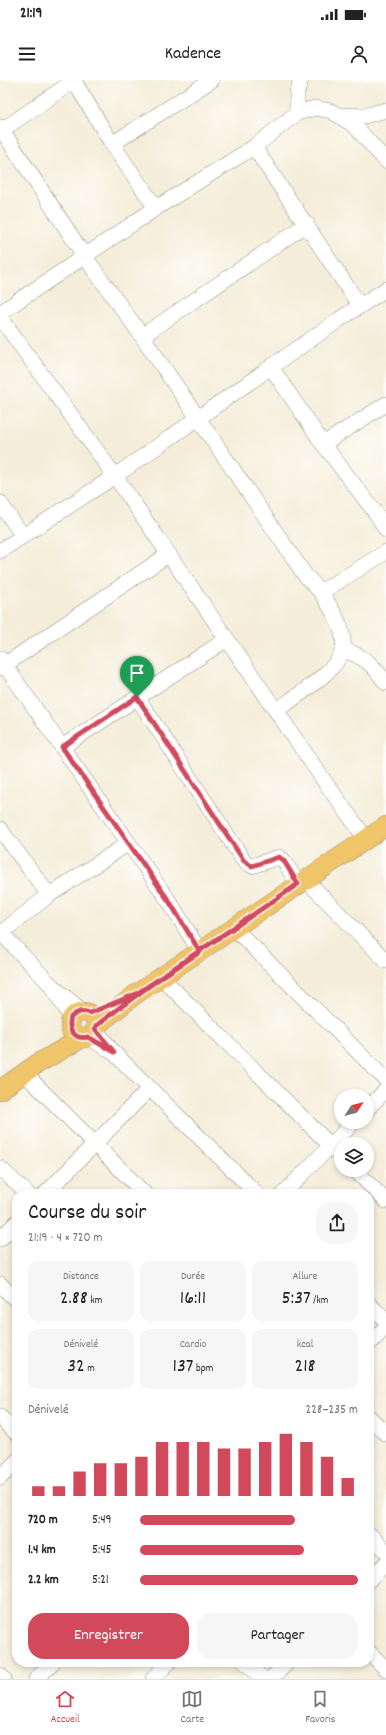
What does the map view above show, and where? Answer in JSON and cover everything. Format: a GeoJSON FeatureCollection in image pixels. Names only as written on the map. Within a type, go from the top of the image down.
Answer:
{"type":"FeatureCollection","features":[{"type":"Feature","properties":{"kind":"main road"},"geometry":{"type":"LineString","coordinates":[[0,1090],[31,1069],[84,1025],[136,994],[301,882],[379,834]]}},
{"type":"Feature","properties":{"kind":"street"},"geometry":{"type":"LineString","coordinates":[[156,208],[112,144],[74,80],[1,128],[84,257],[142,336],[305,575],[321,592],[333,611],[342,633],[343,649],[334,665],[324,675],[276,711]]}},
{"type":"Feature","properties":{"kind":"street"},"geometry":{"type":"LineString","coordinates":[[112,144],[212,80]]}},
{"type":"Feature","properties":{"kind":"street"},"geometry":{"type":"LineString","coordinates":[[297,113],[297,92],[301,80]]}},
{"type":"Feature","properties":{"kind":"street"},"geometry":{"type":"LineString","coordinates":[[0,313],[156,208],[254,147],[297,113],[315,108],[331,111],[355,126],[386,161]]}},
{"type":"Feature","properties":{"kind":"street"},"geometry":{"type":"LineString","coordinates":[[338,115],[364,116],[386,110]]}},
{"type":"Feature","properties":{"kind":"street"},"geometry":{"type":"LineString","coordinates":[[254,147],[360,306]]}},
{"type":"Feature","properties":{"kind":"street"},"geometry":{"type":"LineString","coordinates":[[142,336],[306,224]]}},
{"type":"Feature","properties":{"kind":"street"},"geometry":{"type":"LineString","coordinates":[[0,551],[115,476],[386,289]]}},
{"type":"Feature","properties":{"kind":"street"},"geometry":{"type":"LineString","coordinates":[[0,316],[115,476],[276,711],[379,834]]}},
{"type":"Feature","properties":{"kind":"street"},"geometry":{"type":"LineString","coordinates":[[271,367],[323,444],[382,514],[386,530]]}},
{"type":"Feature","properties":{"kind":"street"},"geometry":{"type":"LineString","coordinates":[[323,444],[386,404]]}},
{"type":"Feature","properties":{"kind":"street"},"geometry":{"type":"LineString","coordinates":[[0,503],[23,536]]}},
{"type":"Feature","properties":{"kind":"street"},"geometry":{"type":"LineString","coordinates":[[321,592],[386,552]]}},
{"type":"Feature","properties":{"kind":"street"},"geometry":{"type":"LineString","coordinates":[[169,554],[2,664],[62,747],[171,904],[200,952]]}},
{"type":"Feature","properties":{"kind":"street"},"geometry":{"type":"LineString","coordinates":[[62,747],[227,640]]}},
{"type":"Feature","properties":{"kind":"street"},"geometry":{"type":"LineString","coordinates":[[343,649],[362,657],[383,673]]}},
{"type":"Feature","properties":{"kind":"street"},"geometry":{"type":"LineString","coordinates":[[137,697],[244,861],[252,866],[279,857],[301,882],[386,961]]}},
{"type":"Feature","properties":{"kind":"street"},"geometry":{"type":"LineString","coordinates":[[0,829],[49,895]]}},
{"type":"Feature","properties":{"kind":"street"},"geometry":{"type":"LineString","coordinates":[[129,843],[49,895],[1,932],[51,985],[84,1025],[114,1052],[252,1189]]}},
{"type":"Feature","properties":{"kind":"street"},"geometry":{"type":"LineString","coordinates":[[234,928],[386,1080]]}},
{"type":"Feature","properties":{"kind":"street"},"geometry":{"type":"LineString","coordinates":[[161,977],[334,1149]]}},
{"type":"Feature","properties":{"kind":"street"},"geometry":{"type":"LineString","coordinates":[[31,1069],[95,1144],[140,1189]]}},
{"type":"Feature","properties":{"kind":"street"},"geometry":{"type":"LineString","coordinates":[[50,1189],[150,1088]]}},
{"type":"Feature","properties":{"kind":"street"},"geometry":{"type":"LineString","coordinates":[[374,1102],[386,1090]]}},
{"type":"Feature","properties":{"kind":"street"},"geometry":{"type":"LineString","coordinates":[[289,1189],[334,1153]]}},
{"type":"Feature","properties":{"kind":"street"},"geometry":{"type":"LineString","coordinates":[[0,1168],[23,1189]]}},
{"type":"Feature","properties":{"kind":"street"},"geometry":{"type":"LineString","coordinates":[[362,1177],[386,1200]]}},
{"type":"Feature","properties":{"kind":"street"},"geometry":{"type":"LineString","coordinates":[[0,1239],[12,1227]]}},
{"type":"Feature","properties":{"kind":"street"},"geometry":{"type":"LineString","coordinates":[[0,1284],[12,1295]]}},
{"type":"Feature","properties":{"kind":"street"},"geometry":{"type":"LineString","coordinates":[[374,1309],[386,1321]]}},
{"type":"Feature","properties":{"kind":"street"},"geometry":{"type":"LineString","coordinates":[[374,1339],[386,1327]]}},
{"type":"Feature","properties":{"kind":"street"},"geometry":{"type":"LineString","coordinates":[[0,1417],[12,1429]]}},
{"type":"Feature","properties":{"kind":"street"},"geometry":{"type":"LineString","coordinates":[[374,1422],[386,1434]]}},
{"type":"Feature","properties":{"kind":"street"},"geometry":{"type":"LineString","coordinates":[[0,1478],[12,1466]]}},
{"type":"Feature","properties":{"kind":"street"},"geometry":{"type":"LineString","coordinates":[[374,1539],[386,1551]]}},
{"type":"Feature","properties":{"kind":"street"},"geometry":{"type":"LineString","coordinates":[[374,1575],[386,1563]]}},
{"type":"Feature","properties":{"kind":"street"},"geometry":{"type":"LineString","coordinates":[[374,1657],[386,1669]]}},
{"type":"Feature","properties":{"kind":"street"},"geometry":{"type":"LineString","coordinates":[[36,1679],[48,1667]]}},
{"type":"Feature","properties":{"kind":"street"},"geometry":{"type":"LineString","coordinates":[[153,1679],[164,1667]]}},
{"type":"Feature","properties":{"kind":"street"},"geometry":{"type":"LineString","coordinates":[[251,1667],[262,1679]]}},
{"type":"Feature","properties":{"kind":"street"},"geometry":{"type":"LineString","coordinates":[[271,1679],[283,1667]]}},
{"type":"Feature","properties":{"kind":"street"},"geometry":{"type":"LineString","coordinates":[[0,1675],[4,1679]]}},
{"type":"Feature","properties":{"kind":"route"},"geometry":{"type":"LineString","coordinates":[[137,697],[62,747],[171,904],[200,952],[136,994],[90,1013],[82,1011],[71,1017],[70,1027],[74,1035],[82,1038],[88,1037],[114,1052],[95,1029],[96,1026],[136,994],[161,977],[200,952],[298,884],[284,861],[279,857],[275,857],[259,865],[252,866],[244,861],[137,697]]}}]}
